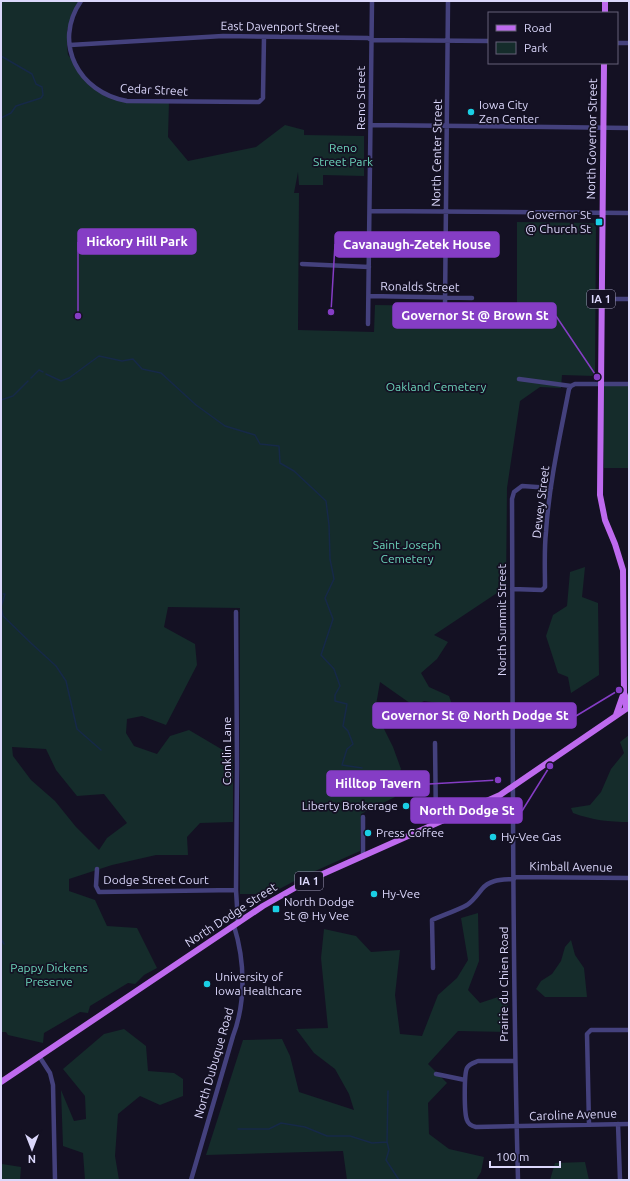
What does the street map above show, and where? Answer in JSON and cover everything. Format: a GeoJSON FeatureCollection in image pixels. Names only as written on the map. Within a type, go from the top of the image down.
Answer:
{"type":"FeatureCollection","features":[{"type":"Feature","properties":{"kind":"main road"},"geometry":{"type":"LineString","coordinates":[[605,1],[605,12]]}},
{"type":"Feature","properties":{"kind":"main road","name":"North Governor Street"},"geometry":{"type":"LineString","coordinates":[[604,64],[600,495],[604,520],[615,544],[623,570],[626,698],[628,709]]}},
{"type":"Feature","properties":{"kind":"main road"},"geometry":{"type":"LineString","coordinates":[[616,715],[626,694]]}},
{"type":"Feature","properties":{"kind":"main road","name":"North Dodge Street"},"geometry":{"type":"LineString","coordinates":[[1,1082],[236,924],[285,894],[307,881],[500,795],[616,715],[628,709]]}},
{"type":"Feature","properties":{"kind":"street","name":"Cedar Street"},"geometry":{"type":"LineString","coordinates":[[81,1],[74,13],[70,30],[71,54],[78,70],[89,83],[102,93],[127,101],[259,102],[263,98],[264,37]]}},
{"type":"Feature","properties":{"kind":"street","name":"Reno Street"},"geometry":{"type":"LineString","coordinates":[[368,324],[372,1]]}},
{"type":"Feature","properties":{"kind":"street","name":"North Center Street"},"geometry":{"type":"LineString","coordinates":[[445,306],[448,1]]}},
{"type":"Feature","properties":{"kind":"street","name":"East Davenport Street"},"geometry":{"type":"LineString","coordinates":[[70,45],[223,36],[368,38],[371,40],[488,41]]}},
{"type":"Feature","properties":{"kind":"street"},"geometry":{"type":"LineString","coordinates":[[618,43],[629,43]]}},
{"type":"Feature","properties":{"kind":"street"},"geometry":{"type":"LineString","coordinates":[[370,126],[629,128]]}},
{"type":"Feature","properties":{"kind":"street"},"geometry":{"type":"LineString","coordinates":[[370,211],[629,213]]}},
{"type":"Feature","properties":{"kind":"street"},"geometry":{"type":"LineString","coordinates":[[302,264],[369,267]]}},
{"type":"Feature","properties":{"kind":"street","name":"Ronalds Street"},"geometry":{"type":"LineString","coordinates":[[369,296],[472,298]]}},
{"type":"Feature","properties":{"kind":"street"},"geometry":{"type":"LineString","coordinates":[[601,299],[629,299]]}},
{"type":"Feature","properties":{"kind":"street"},"geometry":{"type":"LineString","coordinates":[[519,379],[570,386],[575,384],[629,384]]}},
{"type":"Feature","properties":{"kind":"street","name":"Dewey Street"},"geometry":{"type":"LineString","coordinates":[[512,589],[542,590],[545,587],[546,532],[552,488],[570,386]]}},
{"type":"Feature","properties":{"kind":"street","name":"North Summit Street"},"geometry":{"type":"LineString","coordinates":[[512,787],[512,495],[515,490],[522,486],[552,488]]}},
{"type":"Feature","properties":{"kind":"street","name":"Conklin Lane"},"geometry":{"type":"LineString","coordinates":[[236,612],[238,767],[236,924]]}},
{"type":"Feature","properties":{"kind":"street"},"geometry":{"type":"LineString","coordinates":[[435,742],[436,824]]}},
{"type":"Feature","properties":{"kind":"street","name":"Prairie du Chien Road"},"geometry":{"type":"LineString","coordinates":[[512,787],[518,1180]]}},
{"type":"Feature","properties":{"kind":"street"},"geometry":{"type":"LineString","coordinates":[[362,817],[363,856]]}},
{"type":"Feature","properties":{"kind":"street","name":"Dodge Street Court"},"geometry":{"type":"LineString","coordinates":[[96,869],[96,886],[99,892],[236,890]]}},
{"type":"Feature","properties":{"kind":"street","name":"Kimball Avenue"},"geometry":{"type":"LineString","coordinates":[[433,968],[432,920],[467,904],[477,897],[482,888],[490,883],[498,880],[514,878],[629,878]]}},
{"type":"Feature","properties":{"kind":"street","name":"North Dubuque Road"},"geometry":{"type":"LineString","coordinates":[[190,1180],[239,1016],[242,962],[236,924]]}},
{"type":"Feature","properties":{"kind":"street"},"geometry":{"type":"LineString","coordinates":[[589,1124],[588,1032],[591,1030],[629,1030]]}},
{"type":"Feature","properties":{"kind":"street"},"geometry":{"type":"LineString","coordinates":[[39,1056],[50,1073],[53,1085],[55,1180]]}},
{"type":"Feature","properties":{"kind":"street"},"geometry":{"type":"LineString","coordinates":[[436,1074],[465,1080],[465,1072],[467,1068],[478,1061],[515,1061]]}},
{"type":"Feature","properties":{"kind":"street","name":"Caroline Avenue"},"geometry":{"type":"LineString","coordinates":[[465,1080],[466,1118],[470,1125],[476,1127],[629,1124]]}},
{"type":"Feature","properties":{"kind":"street"},"geometry":{"type":"LineString","coordinates":[[618,1124],[620,1180]]}},
{"type":"Feature","properties":{"kind":"green space"},"geometry":{"type":"Polygon","coordinates":[[[1,1],[81,1],[67,30],[68,55],[95,89],[127,101],[169,101],[168,137],[188,161],[256,147],[285,125],[304,130],[304,135],[364,136],[364,176],[323,175],[323,185],[299,185],[298,172],[294,193],[299,193],[298,330],[374,332],[375,305],[517,307],[517,222],[596,223],[595,376],[562,375],[561,388],[540,387],[520,401],[507,488],[506,587],[434,635],[448,642],[437,659],[421,673],[429,687],[449,696],[454,710],[445,704],[424,701],[414,706],[380,682],[375,711],[393,747],[401,769],[392,790],[395,797],[361,814],[360,851],[304,876],[270,894],[240,894],[240,608],[168,607],[164,627],[195,644],[197,665],[166,725],[142,716],[127,719],[126,733],[134,746],[157,754],[170,736],[189,730],[233,756],[233,822],[200,823],[187,837],[188,855],[156,855],[112,865],[69,879],[69,891],[95,900],[107,926],[137,928],[157,968],[144,975],[135,984],[128,983],[90,1006],[88,1013],[80,1012],[44,1033],[43,1043],[8,1035],[6,1032],[1,1032],[1,1]],[[12,747],[13,756],[31,780],[55,801],[76,827],[99,850],[107,838],[127,823],[104,794],[77,796],[56,770],[46,749],[12,747]]]}},
{"type":"Feature","properties":{"kind":"green space"},"geometry":{"type":"Polygon","coordinates":[[[601,384],[629,386],[629,468],[604,468],[601,384]]]}},
{"type":"Feature","properties":{"kind":"green space"},"geometry":{"type":"Polygon","coordinates":[[[585,567],[582,597],[598,603],[599,675],[571,693],[568,677],[558,673],[546,636],[553,615],[567,606],[570,572],[585,567]]]}},
{"type":"Feature","properties":{"kind":"green space"},"geometry":{"type":"Polygon","coordinates":[[[629,735],[629,822],[601,820],[573,813],[571,808],[590,805],[601,792],[611,769],[624,753],[620,742],[629,735]]]}},
{"type":"Feature","properties":{"kind":"green space"},"geometry":{"type":"Polygon","coordinates":[[[478,913],[479,961],[468,990],[480,1003],[507,994],[508,1032],[458,1031],[428,1064],[447,1083],[428,1103],[429,1134],[449,1149],[484,1157],[481,1172],[476,1180],[347,1180],[343,1151],[206,1155],[243,1040],[282,1039],[290,1056],[299,1092],[354,1110],[349,1094],[335,1069],[314,1053],[296,1029],[328,1028],[321,958],[324,929],[356,936],[371,952],[400,950],[395,995],[400,1034],[422,1036],[438,995],[457,978],[468,960],[461,918],[478,913]]]}},
{"type":"Feature","properties":{"kind":"green space"},"geometry":{"type":"Polygon","coordinates":[[[571,940],[575,955],[584,968],[587,997],[545,997],[536,989],[541,981],[552,974],[561,961],[565,947],[571,940]]]}},
{"type":"Feature","properties":{"kind":"green space"},"geometry":{"type":"Polygon","coordinates":[[[124,1029],[146,1046],[148,1071],[174,1073],[183,1079],[183,1096],[160,1105],[140,1096],[118,1114],[115,1156],[119,1180],[85,1180],[83,1153],[63,1146],[61,1090],[74,1121],[86,1119],[85,1096],[63,1069],[104,1034],[124,1029]]]}},
{"type":"Feature","properties":{"kind":"green space"},"geometry":{"type":"Polygon","coordinates":[[[1,1162],[2,1164],[21,1167],[20,1180],[1,1180],[1,1162]]]}},
{"type":"Feature","properties":{"kind":"green space"},"geometry":{"type":"Polygon","coordinates":[[[585,1162],[589,1180],[550,1180],[555,1163],[585,1162]]]}},
{"type":"Feature","properties":{"kind":"waterway"},"geometry":{"type":"LineString","coordinates":[[1,56],[32,74],[36,84],[42,87],[43,95],[41,98],[16,106],[11,113],[1,118]]}},
{"type":"Feature","properties":{"kind":"waterway"},"geometry":{"type":"LineString","coordinates":[[46,374],[61,381],[69,378],[99,356],[122,361],[133,359],[142,369],[161,373],[196,405],[225,426],[255,435],[260,444],[279,446],[280,463],[294,471],[326,501],[329,525],[330,559],[334,579],[325,598],[333,619],[321,655],[334,669],[340,686],[335,695],[335,701],[347,704],[343,726],[348,731],[353,744],[347,749],[342,765],[362,768]]}},
{"type":"Feature","properties":{"kind":"waterway"},"geometry":{"type":"LineString","coordinates":[[31,378],[39,370],[43,372]]}},
{"type":"Feature","properties":{"kind":"waterway"},"geometry":{"type":"LineString","coordinates":[[1,400],[13,396],[28,381]]}},
{"type":"Feature","properties":{"kind":"waterway"},"geometry":{"type":"LineString","coordinates":[[3,594],[5,594],[1,607],[3,616],[56,666],[66,681],[77,729],[101,750]]}},
{"type":"Feature","properties":{"kind":"waterway"},"geometry":{"type":"LineString","coordinates":[[1,939],[4,944]]}},
{"type":"Feature","properties":{"kind":"waterway"},"geometry":{"type":"LineString","coordinates":[[388,1091],[387,1142],[389,1150],[386,1160],[399,1180]]}},
{"type":"Feature","properties":{"kind":"waterway"},"geometry":{"type":"LineString","coordinates":[[238,1129],[269,1129],[281,1123],[305,1127],[327,1136],[350,1136],[372,1143],[387,1142]]}},
{"type":"Feature","properties":{"kind":"place","name":"Iowa City Zen Center"},"geometry":{"type":"Point","coordinates":[471,112]}},
{"type":"Feature","properties":{"kind":"place","name":"Governor St @ Church St"},"geometry":{"type":"Point","coordinates":[599,222]}},
{"type":"Feature","properties":{"kind":"place","name":"Cavanaugh-Zetek House"},"geometry":{"type":"Point","coordinates":[331,312]}},
{"type":"Feature","properties":{"kind":"place","name":"Hickory Hill Park"},"geometry":{"type":"Point","coordinates":[78,316]}},
{"type":"Feature","properties":{"kind":"place","name":"Governor St @ Brown St"},"geometry":{"type":"Point","coordinates":[597,377]}},
{"type":"Feature","properties":{"kind":"place","name":"Governor St @ North Dodge St"},"geometry":{"type":"Point","coordinates":[619,690]}},
{"type":"Feature","properties":{"kind":"place","name":"North Dodge St"},"geometry":{"type":"Point","coordinates":[550,766]}},
{"type":"Feature","properties":{"kind":"place","name":"Hilltop Tavern"},"geometry":{"type":"Point","coordinates":[498,780]}},
{"type":"Feature","properties":{"kind":"place","name":"Liberty Brokerage"},"geometry":{"type":"Point","coordinates":[406,806]}},
{"type":"Feature","properties":{"kind":"place","name":"Press Coffee"},"geometry":{"type":"Point","coordinates":[368,833]}},
{"type":"Feature","properties":{"kind":"place","name":"Hy-Vee Gas"},"geometry":{"type":"Point","coordinates":[493,837]}},
{"type":"Feature","properties":{"kind":"place","name":"Hy-Vee"},"geometry":{"type":"Point","coordinates":[374,894]}},
{"type":"Feature","properties":{"kind":"place","name":"North Dodge St @ Hy Vee"},"geometry":{"type":"Point","coordinates":[276,909]}},
{"type":"Feature","properties":{"kind":"place","name":"University of Iowa Healthcare"},"geometry":{"type":"Point","coordinates":[207,984]}},
{"type":"Feature","properties":{"kind":"park label","name":"Reno Street Park"},"geometry":{"type":"Point","coordinates":[343,155]}},
{"type":"Feature","properties":{"kind":"park label","name":"Oakland Cemetery"},"geometry":{"type":"Point","coordinates":[436,387]}},
{"type":"Feature","properties":{"kind":"park label","name":"Saint Joseph Cemetery"},"geometry":{"type":"Point","coordinates":[407,552]}},
{"type":"Feature","properties":{"kind":"park label","name":"Pappy Dickens Preserve"},"geometry":{"type":"Point","coordinates":[49,975]}}]}
